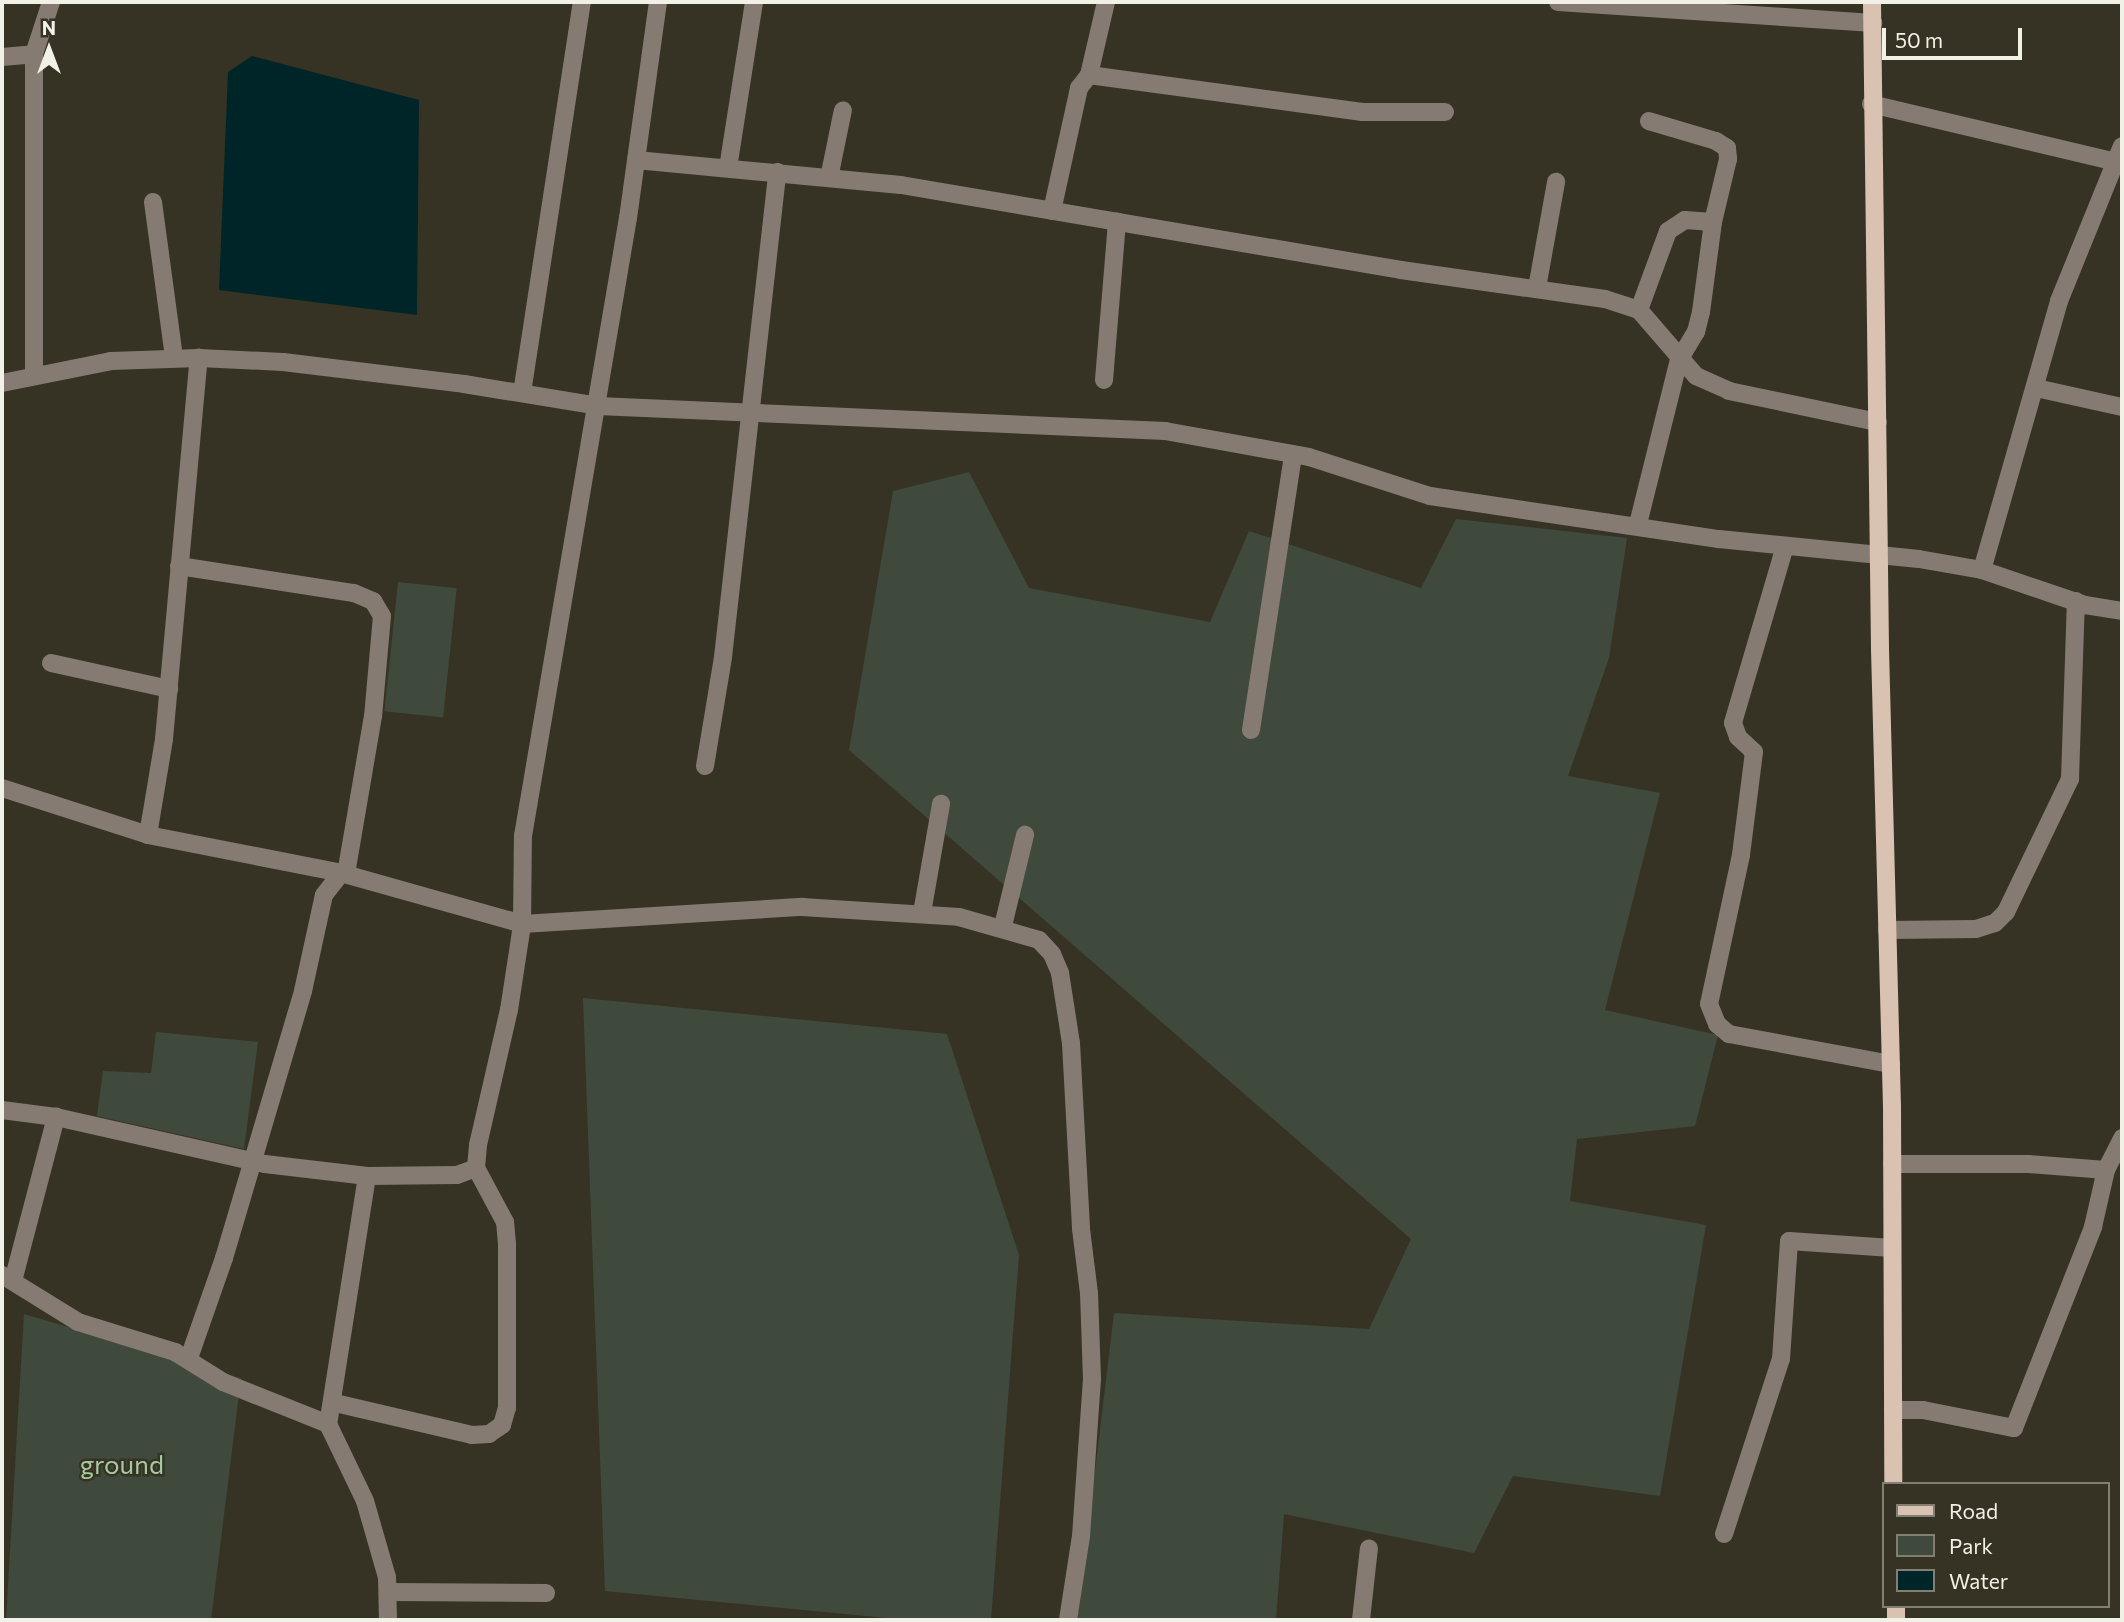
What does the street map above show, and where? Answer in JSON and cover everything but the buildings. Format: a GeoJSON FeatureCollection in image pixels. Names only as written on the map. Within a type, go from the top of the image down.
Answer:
{"type":"FeatureCollection","features":[{"type":"Feature","properties":{"kind":"main road"},"geometry":{"type":"LineString","coordinates":[[1872,2],[1871,104],[1891,1064],[1893,1482]]}},
{"type":"Feature","properties":{"kind":"street"},"geometry":{"type":"LineString","coordinates":[[34,375],[34,54],[51,2]]}},
{"type":"Feature","properties":{"kind":"street"},"geometry":{"type":"LineString","coordinates":[[522,393],[582,2]]}},
{"type":"Feature","properties":{"kind":"street"},"geometry":{"type":"LineString","coordinates":[[335,1403],[472,1434],[489,1434],[502,1425],[507,1408],[505,1223],[476,1168],[509,1010],[522,924],[523,836],[557,619],[598,406],[658,2]]}},
{"type":"Feature","properties":{"kind":"street"},"geometry":{"type":"LineString","coordinates":[[729,168],[754,2]]}},
{"type":"Feature","properties":{"kind":"street"},"geometry":{"type":"LineString","coordinates":[[1052,211],[1079,88],[1088,75],[1105,2]]}},
{"type":"Feature","properties":{"kind":"street"},"geometry":{"type":"LineString","coordinates":[[1558,2],[1872,23]]}},
{"type":"Feature","properties":{"kind":"street"},"geometry":{"type":"LineString","coordinates":[[2,57],[34,54]]}},
{"type":"Feature","properties":{"kind":"street"},"geometry":{"type":"LineString","coordinates":[[1088,75],[1363,112],[1445,112]]}},
{"type":"Feature","properties":{"kind":"street"},"geometry":{"type":"LineString","coordinates":[[1871,104],[2119,154],[2070,269],[2036,387],[2029,398],[1982,570]]}},
{"type":"Feature","properties":{"kind":"street"},"geometry":{"type":"LineString","coordinates":[[829,178],[843,110]]}},
{"type":"Feature","properties":{"kind":"street"},"geometry":{"type":"LineString","coordinates":[[1638,524],[1679,360],[1699,322],[1727,148],[1716,141],[1649,121]]}},
{"type":"Feature","properties":{"kind":"street"},"geometry":{"type":"LineString","coordinates":[[636,160],[829,178],[1052,211],[1401,271],[1605,299],[1639,310],[1679,360],[1696,376],[1729,391],[1878,422]]}},
{"type":"Feature","properties":{"kind":"street"},"geometry":{"type":"LineString","coordinates":[[705,766],[723,657],[777,172]]}},
{"type":"Feature","properties":{"kind":"street"},"geometry":{"type":"LineString","coordinates":[[1537,288],[1556,182]]}},
{"type":"Feature","properties":{"kind":"street"},"geometry":{"type":"LineString","coordinates":[[153,202],[174,357]]}},
{"type":"Feature","properties":{"kind":"street"},"geometry":{"type":"LineString","coordinates":[[1639,310],[1668,231],[1685,220],[1713,222]]}},
{"type":"Feature","properties":{"kind":"street"},"geometry":{"type":"LineString","coordinates":[[1104,380],[1117,222]]}},
{"type":"Feature","properties":{"kind":"street"},"geometry":{"type":"LineString","coordinates":[[148,835],[169,689],[200,358]]}},
{"type":"Feature","properties":{"kind":"street"},"geometry":{"type":"LineString","coordinates":[[2,383],[111,360],[200,358],[283,362],[522,393],[598,406],[1165,431],[1293,455],[1430,496],[1785,546],[1982,570],[2076,601],[2122,611]]}},
{"type":"Feature","properties":{"kind":"street"},"geometry":{"type":"LineString","coordinates":[[2036,387],[2122,407]]}},
{"type":"Feature","properties":{"kind":"street"},"geometry":{"type":"LineString","coordinates":[[1251,730],[1293,455]]}},
{"type":"Feature","properties":{"kind":"street"},"geometry":{"type":"LineString","coordinates":[[1785,546],[1733,723],[1738,737],[1754,752],[1741,855],[1709,1004],[1717,1024],[1729,1034],[1891,1064]]}},
{"type":"Feature","properties":{"kind":"street"},"geometry":{"type":"LineString","coordinates":[[180,566],[354,593],[373,601],[382,616],[373,716],[343,874],[324,895],[303,991],[253,1162],[189,1359]]}},
{"type":"Feature","properties":{"kind":"street"},"geometry":{"type":"LineString","coordinates":[[1887,930],[1976,929],[1995,923],[2006,912],[2070,779],[2076,601]]}},
{"type":"Feature","properties":{"kind":"street"},"geometry":{"type":"LineString","coordinates":[[51,663],[169,689]]}},
{"type":"Feature","properties":{"kind":"street"},"geometry":{"type":"LineString","coordinates":[[2,788],[148,835],[343,874],[522,924],[802,907],[922,913],[1003,926],[1039,940],[1052,954],[1060,972],[1071,1043],[1092,1379],[1081,1536],[1068,1620]]}},
{"type":"Feature","properties":{"kind":"street"},"geometry":{"type":"LineString","coordinates":[[922,913],[941,804]]}},
{"type":"Feature","properties":{"kind":"street"},"geometry":{"type":"LineString","coordinates":[[1003,926],[1026,835]]}},
{"type":"Feature","properties":{"kind":"street"},"geometry":{"type":"LineString","coordinates":[[2,1110],[56,1117],[253,1162],[367,1176],[457,1175],[476,1168]]}},
{"type":"Feature","properties":{"kind":"street"},"geometry":{"type":"LineString","coordinates":[[56,1117],[8,1278],[78,1322],[189,1359],[223,1382],[328,1424],[365,1501],[389,1592],[388,1620]]}},
{"type":"Feature","properties":{"kind":"street"},"geometry":{"type":"LineString","coordinates":[[1892,1410],[1923,1410],[2014,1428],[2093,1227],[2106,1170],[2122,1138]]}},
{"type":"Feature","properties":{"kind":"street"},"geometry":{"type":"LineString","coordinates":[[1892,1164],[2028,1164],[2106,1170]]}},
{"type":"Feature","properties":{"kind":"street"},"geometry":{"type":"LineString","coordinates":[[328,1424],[335,1403],[367,1176]]}},
{"type":"Feature","properties":{"kind":"street"},"geometry":{"type":"LineString","coordinates":[[1724,1534],[1781,1359],[1789,1241],[1892,1248]]}},
{"type":"Feature","properties":{"kind":"street"},"geometry":{"type":"LineString","coordinates":[[1361,1620],[1369,1548]]}},
{"type":"Feature","properties":{"kind":"street"},"geometry":{"type":"LineString","coordinates":[[389,1592],[546,1593]]}},
{"type":"Feature","properties":{"kind":"green space"},"geometry":{"type":"Polygon","coordinates":[[[969,472],[1029,588],[1210,622],[1249,531],[1421,588],[1456,519],[1627,538],[1609,658],[1568,776],[1660,793],[1605,1010],[1718,1035],[1695,1126],[1577,1139],[1570,1201],[1706,1225],[1660,1496],[1513,1476],[1474,1553],[1284,1514],[1276,1620],[1077,1620],[1114,1313],[1369,1329],[1411,1239],[849,750],[893,491],[969,472]]]}},
{"type":"Feature","properties":{"kind":"green space"},"geometry":{"type":"Polygon","coordinates":[[[398,582],[457,588],[443,717],[384,711],[398,582]]]}},
{"type":"Feature","properties":{"kind":"green space"},"geometry":{"type":"Polygon","coordinates":[[[583,998],[947,1034],[1019,1255],[991,1620],[908,1620],[605,1591],[583,998]]]}},
{"type":"Feature","properties":{"kind":"green space"},"geometry":{"type":"Polygon","coordinates":[[[156,1032],[258,1042],[244,1149],[97,1116],[103,1071],[151,1073],[156,1032]]]}},
{"type":"Feature","properties":{"kind":"green space","name":"ground"},"geometry":{"type":"Polygon","coordinates":[[[24,1314],[241,1378],[211,1620],[6,1620],[24,1314]]]}},
{"type":"Feature","properties":{"kind":"water"},"geometry":{"type":"Polygon","coordinates":[[[252,56],[419,100],[417,315],[219,290],[228,72],[252,56]]]}}]}
